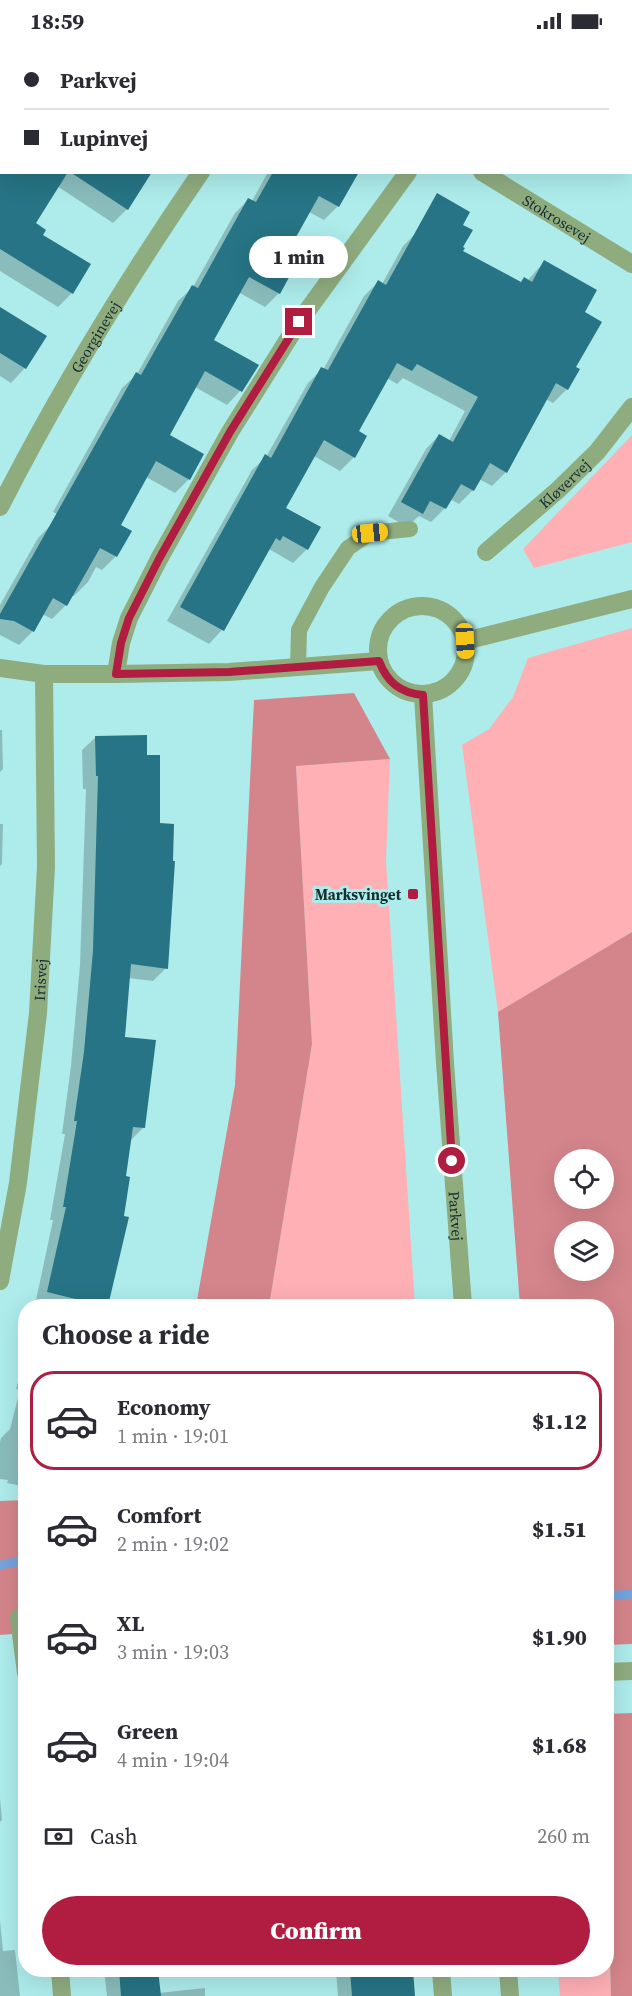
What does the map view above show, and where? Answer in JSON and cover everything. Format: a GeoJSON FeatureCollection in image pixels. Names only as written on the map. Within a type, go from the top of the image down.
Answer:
{"type":"FeatureCollection","features":[{"type":"Feature","properties":{"kind":"street","name":"Georginevej"},"geometry":{"type":"LineString","coordinates":[[0,507],[58,399],[105,319],[200,174]]}},
{"type":"Feature","properties":{"kind":"street"},"geometry":{"type":"LineString","coordinates":[[116,674],[121,643],[129,618],[230,432],[299,322],[407,174]]}},
{"type":"Feature","properties":{"kind":"street","name":"Stokrosevej"},"geometry":{"type":"LineString","coordinates":[[485,174],[632,264]]}},
{"type":"Feature","properties":{"kind":"street","name":"Kløvervej"},"geometry":{"type":"LineString","coordinates":[[486,552],[558,490],[597,452],[632,407]]}},
{"type":"Feature","properties":{"kind":"street"},"geometry":{"type":"LineString","coordinates":[[465,641],[632,599]]}},
{"type":"Feature","properties":{"kind":"street"},"geometry":{"type":"LineString","coordinates":[[421,606],[443,612],[451,617],[460,628],[465,641],[466,654],[463,667],[447,687],[436,693],[411,694],[400,689],[390,682],[379,661],[377,648],[383,629],[396,614],[408,608],[421,606]]}},
{"type":"Feature","properties":{"kind":"street"},"geometry":{"type":"LineString","coordinates":[[0,668],[44,674],[229,672],[379,661]]}},
{"type":"Feature","properties":{"kind":"street","name":"Irisvej"},"geometry":{"type":"LineString","coordinates":[[0,1281],[18,1183],[38,1013],[46,867],[44,674]]}},
{"type":"Feature","properties":{"kind":"street","name":"Parkvej"},"geometry":{"type":"LineString","coordinates":[[423,695],[463,1299]]}},
{"type":"Feature","properties":{"kind":"street"},"geometry":{"type":"LineString","coordinates":[[614,1672],[632,1671]]}},
{"type":"Feature","properties":{"kind":"street"},"geometry":{"type":"LineString","coordinates":[[61,1977],[62,1996]]}},
{"type":"Feature","properties":{"kind":"street"},"geometry":{"type":"LineString","coordinates":[[441,1977],[442,1996]]}},
{"type":"Feature","properties":{"kind":"street"},"geometry":{"type":"LineString","coordinates":[[509,1977],[510,1996]]}},
{"type":"Feature","properties":{"kind":"lane"},"geometry":{"type":"LineString","coordinates":[[298,667],[299,630],[322,587],[348,548],[370,533],[410,529]]}},
{"type":"Feature","properties":{"kind":"shaded area"},"geometry":{"type":"Polygon","coordinates":[[[632,435],[632,542],[534,568],[523,549],[632,435]]]}},
{"type":"Feature","properties":{"kind":"shaded area"},"geometry":{"type":"Polygon","coordinates":[[[632,628],[632,932],[498,1012],[462,745],[489,729],[513,697],[528,658],[632,628]]]}},
{"type":"Feature","properties":{"kind":"shaded area"},"geometry":{"type":"Polygon","coordinates":[[[354,693],[390,759],[296,766],[312,1044],[270,1299],[197,1299],[235,1085],[254,700],[354,693]]]}},
{"type":"Feature","properties":{"kind":"shaded area"},"geometry":{"type":"Polygon","coordinates":[[[390,759],[386,861],[415,1299],[270,1299],[312,1044],[296,766],[390,759]]]}},
{"type":"Feature","properties":{"kind":"shaded area"},"geometry":{"type":"Polygon","coordinates":[[[632,932],[632,1644],[614,1645],[614,1299],[519,1299],[498,1012],[632,932]]]}},
{"type":"Feature","properties":{"kind":"shaded area"},"geometry":{"type":"Polygon","coordinates":[[[18,1500],[18,1634],[0,1635],[0,1501],[18,1500]]]}},
{"type":"Feature","properties":{"kind":"shaded area"},"geometry":{"type":"Polygon","coordinates":[[[632,1713],[632,1996],[611,1996],[610,1977],[614,1977],[614,1714],[632,1713]]]}},
{"type":"Feature","properties":{"kind":"shaded area"},"geometry":{"type":"Polygon","coordinates":[[[559,1977],[610,1977],[611,1996],[560,1996],[559,1977]]]}},
{"type":"Feature","properties":{"kind":"building"},"geometry":{"type":"Polygon","coordinates":[[[0,174],[67,174],[36,223],[46,230],[43,235],[91,264],[73,294],[0,249],[0,174]]]}},
{"type":"Feature","properties":{"kind":"building"},"geometry":{"type":"Polygon","coordinates":[[[73,174],[151,174],[128,210],[73,174]]]}},
{"type":"Feature","properties":{"kind":"building"},"geometry":{"type":"Polygon","coordinates":[[[272,174],[358,174],[339,207],[319,196],[281,264],[293,270],[280,294],[249,277],[214,340],[259,365],[242,392],[205,371],[170,435],[204,454],[190,480],[156,461],[121,525],[132,531],[117,557],[100,548],[67,606],[53,598],[34,632],[14,621],[0,619],[0,614],[136,372],[141,375],[192,285],[198,288],[248,198],[256,202],[272,174]]]}},
{"type":"Feature","properties":{"kind":"building"},"geometry":{"type":"Polygon","coordinates":[[[437,193],[470,212],[463,225],[473,230],[463,251],[521,282],[524,277],[532,282],[544,260],[597,290],[585,312],[602,322],[576,367],[580,369],[568,390],[556,383],[507,473],[490,463],[474,491],[461,484],[446,509],[430,501],[423,514],[401,502],[439,434],[453,442],[478,397],[417,364],[412,371],[397,363],[359,431],[367,436],[355,458],[324,440],[286,508],[321,527],[308,550],[283,536],[280,541],[276,538],[224,631],[180,607],[265,454],[271,458],[321,367],[328,370],[378,280],[386,285],[437,193]]]}},
{"type":"Feature","properties":{"kind":"building"},"geometry":{"type":"Polygon","coordinates":[[[0,307],[47,336],[26,369],[0,353],[0,307]]]}},
{"type":"Feature","properties":{"kind":"building"},"geometry":{"type":"Polygon","coordinates":[[[147,735],[147,755],[160,755],[160,823],[174,824],[173,861],[175,861],[168,969],[131,964],[125,1037],[156,1040],[145,1128],[133,1127],[126,1176],[130,1177],[124,1216],[129,1217],[110,1299],[76,1299],[47,1292],[66,1207],[63,1207],[77,1121],[74,1121],[84,1052],[93,951],[98,776],[96,776],[95,736],[147,735]]]}},
{"type":"Feature","properties":{"kind":"building"},"geometry":{"type":"Polygon","coordinates":[[[120,1977],[159,1977],[161,1996],[121,1996],[120,1977]]]}},
{"type":"Feature","properties":{"kind":"building"},"geometry":{"type":"Polygon","coordinates":[[[351,1977],[414,1977],[415,1996],[352,1996],[351,1977]]]}},
{"type":"Feature","properties":{"kind":"waterway"},"geometry":{"type":"LineString","coordinates":[[0,1565],[18,1562]]}},
{"type":"Feature","properties":{"kind":"waterway"},"geometry":{"type":"LineString","coordinates":[[614,1595],[632,1594]]}},
{"type":"Feature","properties":{"kind":"place","name":"Marksvinget"},"geometry":{"type":"Point","coordinates":[413,894]}},
{"type":"Feature","properties":{"kind":"route"},"geometry":{"type":"LineString","coordinates":[[299,322],[230,432],[159,559],[129,618],[121,643],[116,674],[229,672],[379,661],[390,682],[411,694],[423,695],[452,1161]]}}]}
